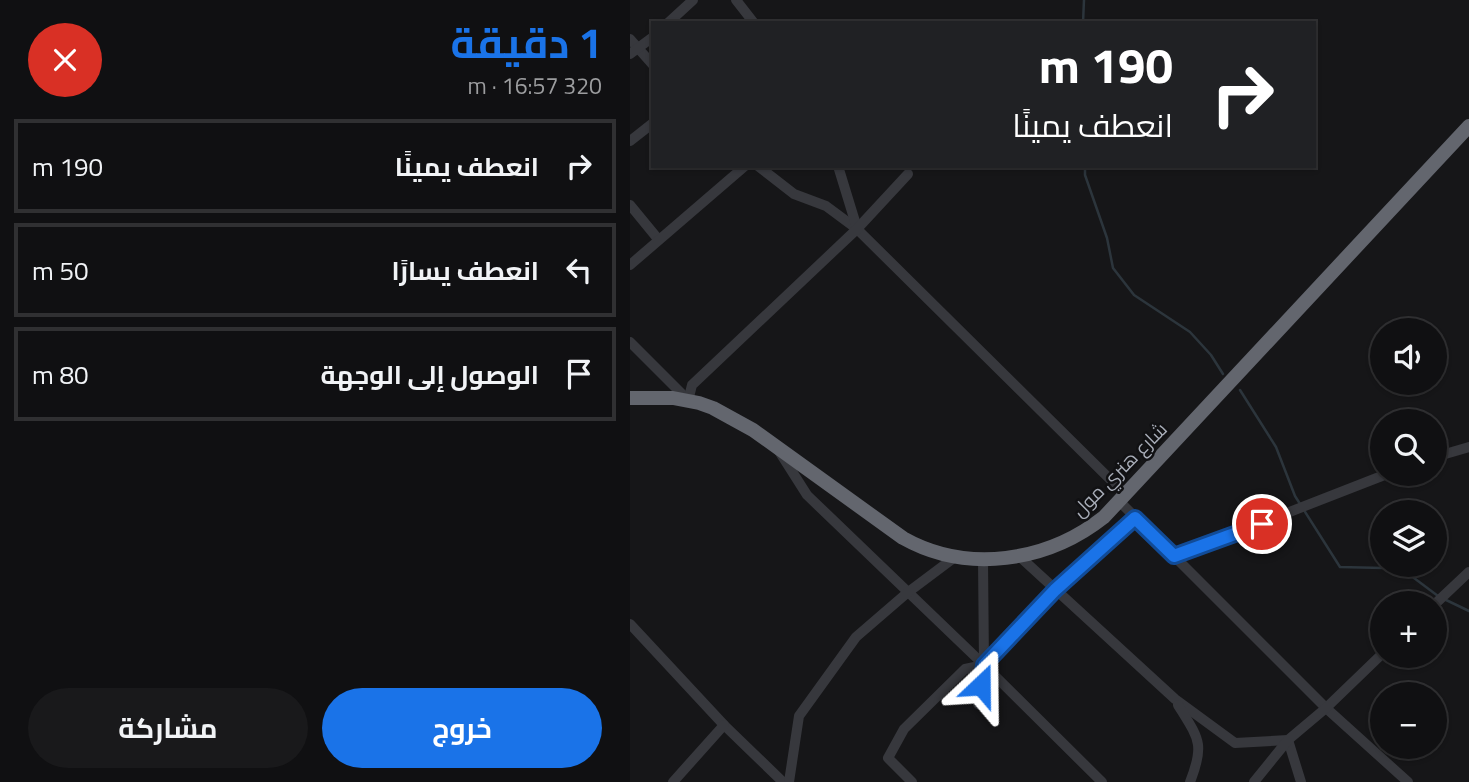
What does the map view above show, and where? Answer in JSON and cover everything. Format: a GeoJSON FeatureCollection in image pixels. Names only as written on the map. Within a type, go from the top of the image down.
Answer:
{"type":"FeatureCollection","features":[{"type":"Feature","properties":{"kind":"highway","name":"شارع هنري مول"},"geometry":{"type":"LineString","coordinates":[[630,398],[664,398],[713,408],[752,430],[903,538],[931,551],[983,560],[1047,549],[1076,537],[1104,517],[1469,126]]}},
{"type":"Feature","properties":{"kind":"street"},"geometry":{"type":"LineString","coordinates":[[670,21],[693,0]]}},
{"type":"Feature","properties":{"kind":"street"},"geometry":{"type":"LineString","coordinates":[[736,0],[752,21]]}},
{"type":"Feature","properties":{"kind":"street"},"geometry":{"type":"LineString","coordinates":[[630,39],[634,52],[651,64]]}},
{"type":"Feature","properties":{"kind":"street"},"geometry":{"type":"LineString","coordinates":[[634,52],[651,39]]}},
{"type":"Feature","properties":{"kind":"street"},"geometry":{"type":"LineString","coordinates":[[630,141],[651,125]]}},
{"type":"Feature","properties":{"kind":"street"},"geometry":{"type":"LineString","coordinates":[[630,265],[743,168]]}},
{"type":"Feature","properties":{"kind":"street"},"geometry":{"type":"LineString","coordinates":[[761,168],[794,194],[826,206],[857,229],[1122,498],[1135,518],[1326,708],[1408,782]]}},
{"type":"Feature","properties":{"kind":"street"},"geometry":{"type":"LineString","coordinates":[[839,168],[857,229]]}},
{"type":"Feature","properties":{"kind":"street"},"geometry":{"type":"LineString","coordinates":[[688,401],[692,385],[857,229],[908,174]]}},
{"type":"Feature","properties":{"kind":"street"},"geometry":{"type":"LineString","coordinates":[[630,205],[658,239]]}},
{"type":"Feature","properties":{"kind":"street"},"geometry":{"type":"LineString","coordinates":[[630,342],[688,401]]}},
{"type":"Feature","properties":{"kind":"street"},"geometry":{"type":"LineString","coordinates":[[1447,453],[1469,447]]}},
{"type":"Feature","properties":{"kind":"street"},"geometry":{"type":"LineString","coordinates":[[777,448],[807,495],[1101,782]]}},
{"type":"Feature","properties":{"kind":"street"},"geometry":{"type":"LineString","coordinates":[[1174,556],[1370,481]]}},
{"type":"Feature","properties":{"kind":"street"},"geometry":{"type":"LineString","coordinates":[[912,782],[888,758],[904,729],[965,669],[984,665],[1055,590],[1135,518]]}},
{"type":"Feature","properties":{"kind":"street"},"geometry":{"type":"LineString","coordinates":[[1019,555],[1175,699],[1235,743],[1289,740]]}},
{"type":"Feature","properties":{"kind":"street"},"geometry":{"type":"LineString","coordinates":[[789,782],[799,716],[856,637],[907,593],[955,557]]}},
{"type":"Feature","properties":{"kind":"street"},"geometry":{"type":"LineString","coordinates":[[978,704],[984,665],[983,560]]}},
{"type":"Feature","properties":{"kind":"street"},"geometry":{"type":"LineString","coordinates":[[1447,593],[1469,572]]}},
{"type":"Feature","properties":{"kind":"street"},"geometry":{"type":"LineString","coordinates":[[630,624],[724,725],[783,782]]}},
{"type":"Feature","properties":{"kind":"street"},"geometry":{"type":"LineString","coordinates":[[1254,782],[1289,740],[1370,666]]}},
{"type":"Feature","properties":{"kind":"street"},"geometry":{"type":"LineString","coordinates":[[1175,699],[1198,736],[1200,757],[1190,782]]}},
{"type":"Feature","properties":{"kind":"street"},"geometry":{"type":"LineString","coordinates":[[673,782],[724,725]]}},
{"type":"Feature","properties":{"kind":"street"},"geometry":{"type":"LineString","coordinates":[[1289,740],[1301,782]]}},
{"type":"Feature","properties":{"kind":"waterway"},"geometry":{"type":"LineString","coordinates":[[1083,21],[1084,0]]}},
{"type":"Feature","properties":{"kind":"waterway"},"geometry":{"type":"LineString","coordinates":[[1085,168],[1107,238],[1113,268],[1134,295],[1190,332],[1211,355],[1223,374]]}},
{"type":"Feature","properties":{"kind":"waterway"},"geometry":{"type":"LineString","coordinates":[[1240,390],[1276,447],[1295,496],[1340,567],[1383,568],[1410,575],[1431,591]]}},
{"type":"Feature","properties":{"kind":"waterway"},"geometry":{"type":"LineString","coordinates":[[1447,600],[1469,611]]}},
{"type":"Feature","properties":{"kind":"route"},"geometry":{"type":"LineString","coordinates":[[981,685],[984,665],[1055,590],[1135,518],[1174,556],[1262,524]]}}]}
